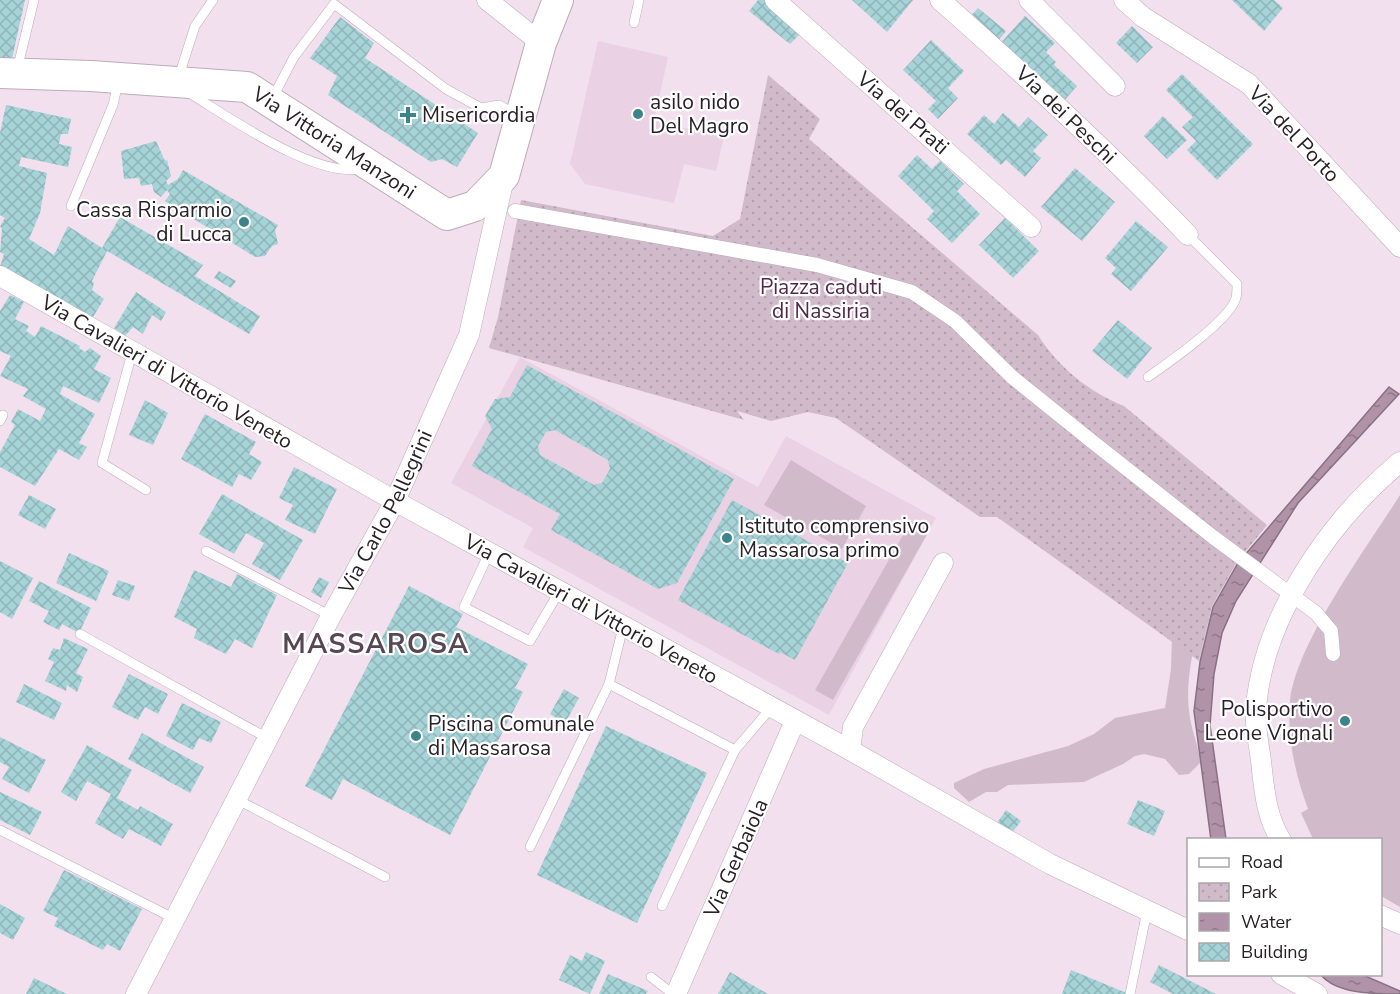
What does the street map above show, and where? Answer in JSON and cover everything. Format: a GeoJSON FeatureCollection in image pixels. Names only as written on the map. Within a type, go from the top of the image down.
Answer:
{"type":"FeatureCollection","features":[{"type":"Feature","properties":{"kind":"main road","name":"Via Carlo Pellegrini"},"geometry":{"type":"LineString","coordinates":[[504,176],[541,43],[558,0]]}},
{"type":"Feature","properties":{"kind":"main road","name":"Via Vittoria Manzoni"},"geometry":{"type":"LineString","coordinates":[[8,73],[247,87],[447,215],[475,206],[504,176]]}},
{"type":"Feature","properties":{"kind":"street"},"geometry":{"type":"LineString","coordinates":[[488,0],[541,43]]}},
{"type":"Feature","properties":{"kind":"street","name":"Via dei Prati"},"geometry":{"type":"LineString","coordinates":[[775,0],[1031,227]]}},
{"type":"Feature","properties":{"kind":"street","name":"Via dei Peschi"},"geometry":{"type":"LineString","coordinates":[[940,0],[1027,77],[1143,188],[1188,235]]}},
{"type":"Feature","properties":{"kind":"street"},"geometry":{"type":"LineString","coordinates":[[1029,0],[1115,86]]}},
{"type":"Feature","properties":{"kind":"street","name":"Via del Porto"},"geometry":{"type":"LineString","coordinates":[[1124,0],[1249,84],[1400,247]]}},
{"type":"Feature","properties":{"kind":"street","name":"Via Carlo Pellegrini"},"geometry":{"type":"LineString","coordinates":[[136,994],[173,918],[269,739],[331,616],[395,501],[469,335],[504,176]]}},
{"type":"Feature","properties":{"kind":"street"},"geometry":{"type":"LineString","coordinates":[[515,211],[817,265],[912,292],[955,321],[1012,377],[1213,537],[1316,613],[1331,631],[1333,654]]}},
{"type":"Feature","properties":{"kind":"street","name":"Via Cavalieri di Vittorio Veneto"},"geometry":{"type":"LineString","coordinates":[[0,276],[132,354],[559,592],[850,750],[1050,864],[1187,930]]}},
{"type":"Feature","properties":{"kind":"street"},"geometry":{"type":"LineString","coordinates":[[1280,838],[1272,826],[1263,786],[1255,708],[1270,640],[1304,570],[1350,513],[1400,462]]}},
{"type":"Feature","properties":{"kind":"street"},"geometry":{"type":"LineString","coordinates":[[850,750],[853,727],[943,563]]}},
{"type":"Feature","properties":{"kind":"street","name":"Via Gerbaiola"},"geometry":{"type":"LineString","coordinates":[[675,994],[795,721]]}},
{"type":"Feature","properties":{"kind":"street"},"geometry":{"type":"LineString","coordinates":[[1382,916],[1400,924]]}},
{"type":"Feature","properties":{"kind":"street"},"geometry":{"type":"LineString","coordinates":[[1284,976],[1317,994]]}},
{"type":"Feature","properties":{"kind":"lane"},"geometry":{"type":"LineString","coordinates":[[8,73],[34,0]]}},
{"type":"Feature","properties":{"kind":"lane"},"geometry":{"type":"LineString","coordinates":[[213,0],[195,26],[173,81],[247,129],[306,160],[350,171],[371,167]]}},
{"type":"Feature","properties":{"kind":"lane"},"geometry":{"type":"LineString","coordinates":[[634,23],[639,0]]}},
{"type":"Feature","properties":{"kind":"lane"},"geometry":{"type":"LineString","coordinates":[[271,102],[294,57],[333,4],[446,89],[480,108],[499,105],[522,118]]}},
{"type":"Feature","properties":{"kind":"lane"},"geometry":{"type":"LineString","coordinates":[[71,206],[113,105],[120,78]]}},
{"type":"Feature","properties":{"kind":"lane"},"geometry":{"type":"LineString","coordinates":[[1148,377],[1172,361],[1221,319],[1236,300],[1237,284],[1188,235]]}},
{"type":"Feature","properties":{"kind":"lane"},"geometry":{"type":"LineString","coordinates":[[132,354],[102,464],[146,490]]}},
{"type":"Feature","properties":{"kind":"lane"},"geometry":{"type":"LineString","coordinates":[[206,551],[331,616]]}},
{"type":"Feature","properties":{"kind":"lane"},"geometry":{"type":"LineString","coordinates":[[489,553],[464,607],[530,642],[559,592]]}},
{"type":"Feature","properties":{"kind":"lane"},"geometry":{"type":"LineString","coordinates":[[530,847],[609,684],[623,627]]}},
{"type":"Feature","properties":{"kind":"lane"},"geometry":{"type":"LineString","coordinates":[[80,634],[269,739]]}},
{"type":"Feature","properties":{"kind":"lane"},"geometry":{"type":"LineString","coordinates":[[609,684],[735,750]]}},
{"type":"Feature","properties":{"kind":"lane"},"geometry":{"type":"LineString","coordinates":[[662,906],[735,750],[771,708]]}},
{"type":"Feature","properties":{"kind":"lane"},"geometry":{"type":"LineString","coordinates":[[236,799],[385,877]]}},
{"type":"Feature","properties":{"kind":"lane"},"geometry":{"type":"LineString","coordinates":[[0,831],[173,918]]}},
{"type":"Feature","properties":{"kind":"lane"},"geometry":{"type":"LineString","coordinates":[[1130,994],[1147,911]]}},
{"type":"Feature","properties":{"kind":"lane"},"geometry":{"type":"LineString","coordinates":[[651,976],[675,994]]}},
{"type":"Feature","properties":{"kind":"shaded area"},"geometry":{"type":"Polygon","coordinates":[[[598,41],[668,57],[654,121],[724,137],[716,171],[684,164],[674,203],[585,184],[570,164],[598,41]]]}},
{"type":"Feature","properties":{"kind":"shaded area","name":"Istituto comprensivo Massarosa primo"},"geometry":{"type":"Polygon","coordinates":[[[520,357],[758,487],[786,436],[936,518],[829,715],[523,547],[533,528],[451,483],[520,357]]]}},
{"type":"Feature","properties":{"kind":"green space","name":"Piazza caduti di Nassiria"},"geometry":{"type":"Polygon","coordinates":[[[768,75],[820,119],[809,139],[1038,335],[1055,358],[1075,377],[1099,394],[1124,406],[1267,525],[1237,562],[1212,606],[1199,661],[997,517],[980,517],[836,418],[808,412],[771,421],[737,411],[744,420],[489,348],[498,317],[521,200],[713,236],[740,219],[768,75]]]}},
{"type":"Feature","properties":{"kind":"green space"},"geometry":{"type":"Polygon","coordinates":[[[791,460],[866,506],[842,549],[764,505],[791,460]]]}},
{"type":"Feature","properties":{"kind":"green space","name":"Polisportivo Leone Vignali"},"geometry":{"type":"Polygon","coordinates":[[[1400,495],[1400,907],[1382,897],[1382,838],[1313,838],[1301,813],[1308,809],[1293,756],[1289,715],[1295,678],[1319,624],[1400,495]]]}},
{"type":"Feature","properties":{"kind":"green space"},"geometry":{"type":"Polygon","coordinates":[[[911,521],[929,531],[833,700],[815,690],[911,521]]]}},
{"type":"Feature","properties":{"kind":"green space"},"geometry":{"type":"Polygon","coordinates":[[[1199,627],[1191,662],[1188,699],[1200,763],[1189,774],[1179,775],[1165,759],[1144,754],[1135,756],[1084,782],[1008,785],[997,792],[986,792],[969,802],[954,788],[954,783],[984,769],[1068,746],[1094,734],[1115,718],[1165,708],[1171,669],[1172,635],[1199,627]]]}},
{"type":"Feature","properties":{"kind":"water"},"geometry":{"type":"Polygon","coordinates":[[[1389,387],[1399,394],[1298,503],[1236,601],[1222,633],[1214,674],[1210,725],[1226,838],[1211,838],[1194,711],[1200,662],[1213,607],[1238,563],[1389,387]]]}},
{"type":"Feature","properties":{"kind":"water"},"geometry":{"type":"Polygon","coordinates":[[[1322,976],[1365,976],[1400,991],[1400,994],[1357,992],[1336,986],[1322,976]]]}},
{"type":"Feature","properties":{"kind":"building"},"geometry":{"type":"Polygon","coordinates":[[[0,0],[25,0],[11,63],[0,60],[0,0]]]}},
{"type":"Feature","properties":{"kind":"building"},"geometry":{"type":"Polygon","coordinates":[[[758,0],[768,0],[802,32],[790,44],[749,11],[758,0]]]}},
{"type":"Feature","properties":{"kind":"building"},"geometry":{"type":"Polygon","coordinates":[[[852,0],[913,0],[887,32],[852,0]]]}},
{"type":"Feature","properties":{"kind":"building"},"geometry":{"type":"Polygon","coordinates":[[[1232,0],[1274,0],[1283,8],[1264,31],[1232,0]]]}},
{"type":"Feature","properties":{"kind":"building"},"geometry":{"type":"Polygon","coordinates":[[[978,8],[1006,31],[999,40],[971,16],[978,8]]]}},
{"type":"Feature","properties":{"kind":"building"},"geometry":{"type":"Polygon","coordinates":[[[1025,16],[1055,43],[1046,52],[1056,62],[1054,65],[1077,86],[1062,103],[999,45],[1025,16]]]}},
{"type":"Feature","properties":{"kind":"building"},"geometry":{"type":"Polygon","coordinates":[[[340,17],[374,43],[365,58],[478,133],[457,167],[442,159],[431,162],[328,95],[337,76],[310,58],[340,17]]]}},
{"type":"Feature","properties":{"kind":"building"},"geometry":{"type":"Polygon","coordinates":[[[1132,26],[1153,47],[1137,63],[1116,43],[1132,26]]]}},
{"type":"Feature","properties":{"kind":"building"},"geometry":{"type":"Polygon","coordinates":[[[931,40],[964,71],[948,88],[958,98],[938,119],[928,109],[936,101],[903,70],[931,40]]]}},
{"type":"Feature","properties":{"kind":"building"},"geometry":{"type":"Polygon","coordinates":[[[1182,74],[1253,144],[1217,180],[1187,150],[1196,141],[1182,127],[1193,117],[1166,90],[1182,74]]]}},
{"type":"Feature","properties":{"kind":"building"},"geometry":{"type":"Polygon","coordinates":[[[6,105],[71,119],[68,134],[61,134],[59,144],[72,147],[68,167],[21,157],[19,166],[47,173],[40,213],[29,239],[54,255],[68,226],[102,248],[120,217],[203,265],[195,276],[260,316],[249,334],[107,251],[92,281],[94,283],[92,290],[104,299],[93,317],[0,267],[4,254],[0,252],[2,229],[0,226],[5,218],[0,215],[0,133],[6,105]]]}},
{"type":"Feature","properties":{"kind":"building"},"geometry":{"type":"Polygon","coordinates":[[[1003,113],[1019,127],[1028,117],[1048,135],[1033,151],[1041,158],[1025,177],[1006,160],[1001,165],[967,134],[984,115],[994,124],[1003,113]]]}},
{"type":"Feature","properties":{"kind":"building"},"geometry":{"type":"Polygon","coordinates":[[[1163,116],[1187,140],[1167,159],[1144,136],[1163,116]]]}},
{"type":"Feature","properties":{"kind":"building"},"geometry":{"type":"Polygon","coordinates":[[[156,141],[165,161],[167,160],[171,176],[166,181],[168,185],[178,179],[183,170],[278,225],[275,230],[278,244],[272,246],[265,256],[255,257],[165,201],[170,194],[167,190],[161,197],[154,192],[152,184],[141,186],[139,178],[124,179],[121,151],[156,141]]]}},
{"type":"Feature","properties":{"kind":"building"},"geometry":{"type":"Polygon","coordinates":[[[917,155],[932,169],[940,161],[964,184],[957,191],[980,214],[952,243],[927,219],[934,211],[898,176],[917,155]]]}},
{"type":"Feature","properties":{"kind":"building"},"geometry":{"type":"Polygon","coordinates":[[[1075,168],[1115,202],[1082,241],[1041,207],[1075,168]]]}},
{"type":"Feature","properties":{"kind":"building"},"geometry":{"type":"Polygon","coordinates":[[[1005,218],[1039,251],[1013,278],[979,245],[1005,218]]]}},
{"type":"Feature","properties":{"kind":"building"},"geometry":{"type":"Polygon","coordinates":[[[1136,221],[1168,247],[1131,291],[1111,274],[1116,268],[1105,258],[1136,221]]]}},
{"type":"Feature","properties":{"kind":"building"},"geometry":{"type":"Polygon","coordinates":[[[219,271],[236,281],[231,288],[214,278],[219,271]]]}},
{"type":"Feature","properties":{"kind":"building"},"geometry":{"type":"Polygon","coordinates":[[[136,292],[166,312],[161,321],[152,315],[143,334],[133,327],[125,336],[114,328],[136,292]]]}},
{"type":"Feature","properties":{"kind":"building"},"geometry":{"type":"Polygon","coordinates":[[[10,295],[24,302],[15,319],[29,326],[26,331],[35,337],[41,326],[80,346],[79,348],[85,352],[90,348],[101,356],[94,369],[111,378],[99,403],[63,386],[60,394],[95,414],[79,443],[87,447],[79,460],[59,449],[35,486],[0,467],[0,452],[15,425],[11,422],[18,409],[40,421],[46,409],[23,396],[28,389],[0,376],[11,356],[0,351],[0,311],[10,295]]]}},
{"type":"Feature","properties":{"kind":"building"},"geometry":{"type":"Polygon","coordinates":[[[1118,320],[1152,348],[1127,379],[1092,351],[1118,320]]]}},
{"type":"Feature","properties":{"kind":"building"},"geometry":{"type":"Polygon","coordinates":[[[527,365],[734,479],[677,583],[658,589],[551,530],[560,514],[472,466],[492,429],[485,416],[495,399],[510,397],[527,365]],[[555,430],[546,432],[538,446],[540,455],[594,485],[602,483],[610,469],[608,460],[555,430]]]}},
{"type":"Feature","properties":{"kind":"building"},"geometry":{"type":"Polygon","coordinates":[[[145,400],[168,413],[153,445],[129,435],[145,400]]]}},
{"type":"Feature","properties":{"kind":"building"},"geometry":{"type":"Polygon","coordinates":[[[205,414],[256,442],[249,454],[262,462],[251,480],[239,474],[232,487],[181,459],[205,414]]]}},
{"type":"Feature","properties":{"kind":"building"},"geometry":{"type":"Polygon","coordinates":[[[294,467],[337,489],[315,534],[285,520],[293,505],[279,498],[294,467]]]}},
{"type":"Feature","properties":{"kind":"building"},"geometry":{"type":"Polygon","coordinates":[[[222,494],[303,540],[280,580],[252,564],[264,543],[246,533],[234,554],[199,534],[222,494]]]}},
{"type":"Feature","properties":{"kind":"building"},"geometry":{"type":"Polygon","coordinates":[[[29,495],[56,509],[45,529],[18,515],[29,495]]]}},
{"type":"Feature","properties":{"kind":"building"},"geometry":{"type":"Polygon","coordinates":[[[732,500],[848,563],[795,660],[780,652],[779,654],[678,600],[732,500]]]}},
{"type":"Feature","properties":{"kind":"building"},"geometry":{"type":"Polygon","coordinates":[[[69,553],[109,571],[96,601],[56,583],[69,553]]]}},
{"type":"Feature","properties":{"kind":"building"},"geometry":{"type":"Polygon","coordinates":[[[0,561],[33,578],[12,619],[0,612],[0,561]]]}},
{"type":"Feature","properties":{"kind":"building"},"geometry":{"type":"Polygon","coordinates":[[[194,570],[231,587],[237,574],[277,595],[252,648],[235,639],[226,654],[194,638],[197,629],[174,617],[194,570]]]}},
{"type":"Feature","properties":{"kind":"building"},"geometry":{"type":"Polygon","coordinates":[[[319,577],[329,582],[321,598],[311,592],[319,577]]]}},
{"type":"Feature","properties":{"kind":"building"},"geometry":{"type":"Polygon","coordinates":[[[118,580],[135,586],[129,601],[112,595],[118,580]]]}},
{"type":"Feature","properties":{"kind":"building"},"geometry":{"type":"Polygon","coordinates":[[[39,581],[91,608],[79,633],[62,624],[59,630],[43,622],[49,611],[29,601],[39,581]]]}},
{"type":"Feature","properties":{"kind":"building","name":"Piscina Comunale di Massarosa"},"geometry":{"type":"Polygon","coordinates":[[[409,586],[463,614],[456,627],[528,664],[515,688],[523,692],[450,835],[343,779],[332,800],[305,786],[409,586]]]}},
{"type":"Feature","properties":{"kind":"building"},"geometry":{"type":"Polygon","coordinates":[[[64,638],[88,649],[76,673],[83,677],[77,692],[67,685],[66,691],[45,681],[54,662],[48,659],[53,648],[60,650],[64,638]]]}},
{"type":"Feature","properties":{"kind":"building"},"geometry":{"type":"Polygon","coordinates":[[[129,674],[168,694],[158,714],[145,707],[138,720],[112,707],[129,674]]]}},
{"type":"Feature","properties":{"kind":"building"},"geometry":{"type":"Polygon","coordinates":[[[24,684],[62,703],[54,720],[16,702],[24,684]]]}},
{"type":"Feature","properties":{"kind":"building"},"geometry":{"type":"Polygon","coordinates":[[[564,689],[579,698],[565,723],[550,714],[564,689]]]}},
{"type":"Feature","properties":{"kind":"building"},"geometry":{"type":"Polygon","coordinates":[[[182,703],[221,722],[211,743],[199,738],[193,750],[166,736],[182,703]]]}},
{"type":"Feature","properties":{"kind":"building"},"geometry":{"type":"Polygon","coordinates":[[[606,726],[707,773],[637,923],[537,875],[606,726]]]}},
{"type":"Feature","properties":{"kind":"building"},"geometry":{"type":"Polygon","coordinates":[[[142,733],[204,767],[190,793],[128,759],[142,733]]]}},
{"type":"Feature","properties":{"kind":"building"},"geometry":{"type":"Polygon","coordinates":[[[0,737],[46,760],[29,793],[2,779],[9,767],[0,762],[0,737]]]}},
{"type":"Feature","properties":{"kind":"building"},"geometry":{"type":"Polygon","coordinates":[[[87,745],[132,770],[117,798],[138,810],[140,806],[173,824],[161,846],[129,829],[123,839],[95,823],[111,794],[87,781],[76,801],[61,792],[87,745]]]}},
{"type":"Feature","properties":{"kind":"building"},"geometry":{"type":"Polygon","coordinates":[[[0,792],[42,812],[30,835],[0,820],[0,792]]]}},
{"type":"Feature","properties":{"kind":"building"},"geometry":{"type":"Polygon","coordinates":[[[1138,800],[1165,811],[1154,836],[1127,824],[1138,800]]]}},
{"type":"Feature","properties":{"kind":"building"},"geometry":{"type":"Polygon","coordinates":[[[1006,810],[1021,821],[1012,833],[997,823],[1006,810]]]}},
{"type":"Feature","properties":{"kind":"building"},"geometry":{"type":"Polygon","coordinates":[[[64,870],[142,909],[120,951],[107,944],[103,950],[54,926],[58,918],[43,911],[64,870]]]}},
{"type":"Feature","properties":{"kind":"building"},"geometry":{"type":"Polygon","coordinates":[[[0,904],[25,918],[13,940],[0,933],[0,904]]]}},
{"type":"Feature","properties":{"kind":"building"},"geometry":{"type":"Polygon","coordinates":[[[586,952],[605,961],[590,994],[559,980],[570,955],[582,961],[586,952]]]}},
{"type":"Feature","properties":{"kind":"building"},"geometry":{"type":"Polygon","coordinates":[[[1159,965],[1216,994],[1173,994],[1150,982],[1159,965]]]}},
{"type":"Feature","properties":{"kind":"building"},"geometry":{"type":"Polygon","coordinates":[[[1071,970],[1129,994],[1062,994],[1071,970]]]}},
{"type":"Feature","properties":{"kind":"building"},"geometry":{"type":"Polygon","coordinates":[[[730,972],[768,994],[718,994],[730,972]]]}},
{"type":"Feature","properties":{"kind":"building"},"geometry":{"type":"Polygon","coordinates":[[[608,974],[648,991],[646,994],[599,994],[608,974]]]}},
{"type":"Feature","properties":{"kind":"building"},"geometry":{"type":"Polygon","coordinates":[[[34,978],[67,994],[26,994],[34,978]]]}},
{"type":"Feature","properties":{"kind":"place","name":"asilo nido Del Magro"},"geometry":{"type":"Point","coordinates":[638,114]}},
{"type":"Feature","properties":{"kind":"place","name":"Misericordia"},"geometry":{"type":"Point","coordinates":[408,115]}},
{"type":"Feature","properties":{"kind":"place","name":"Cassa Risparmio di Lucca"},"geometry":{"type":"Point","coordinates":[244,222]}},
{"type":"Feature","properties":{"kind":"place","name":"Istituto comprensivo Massarosa primo"},"geometry":{"type":"Point","coordinates":[727,538]}},
{"type":"Feature","properties":{"kind":"place","name":"Polisportivo Leone Vignali"},"geometry":{"type":"Point","coordinates":[1345,721]}},
{"type":"Feature","properties":{"kind":"place","name":"Piscina Comunale di Massarosa"},"geometry":{"type":"Point","coordinates":[416,736]}},
{"type":"Feature","properties":{"kind":"district","name":"MASSAROSA"},"geometry":{"type":"Point","coordinates":[376,644]}}]}
